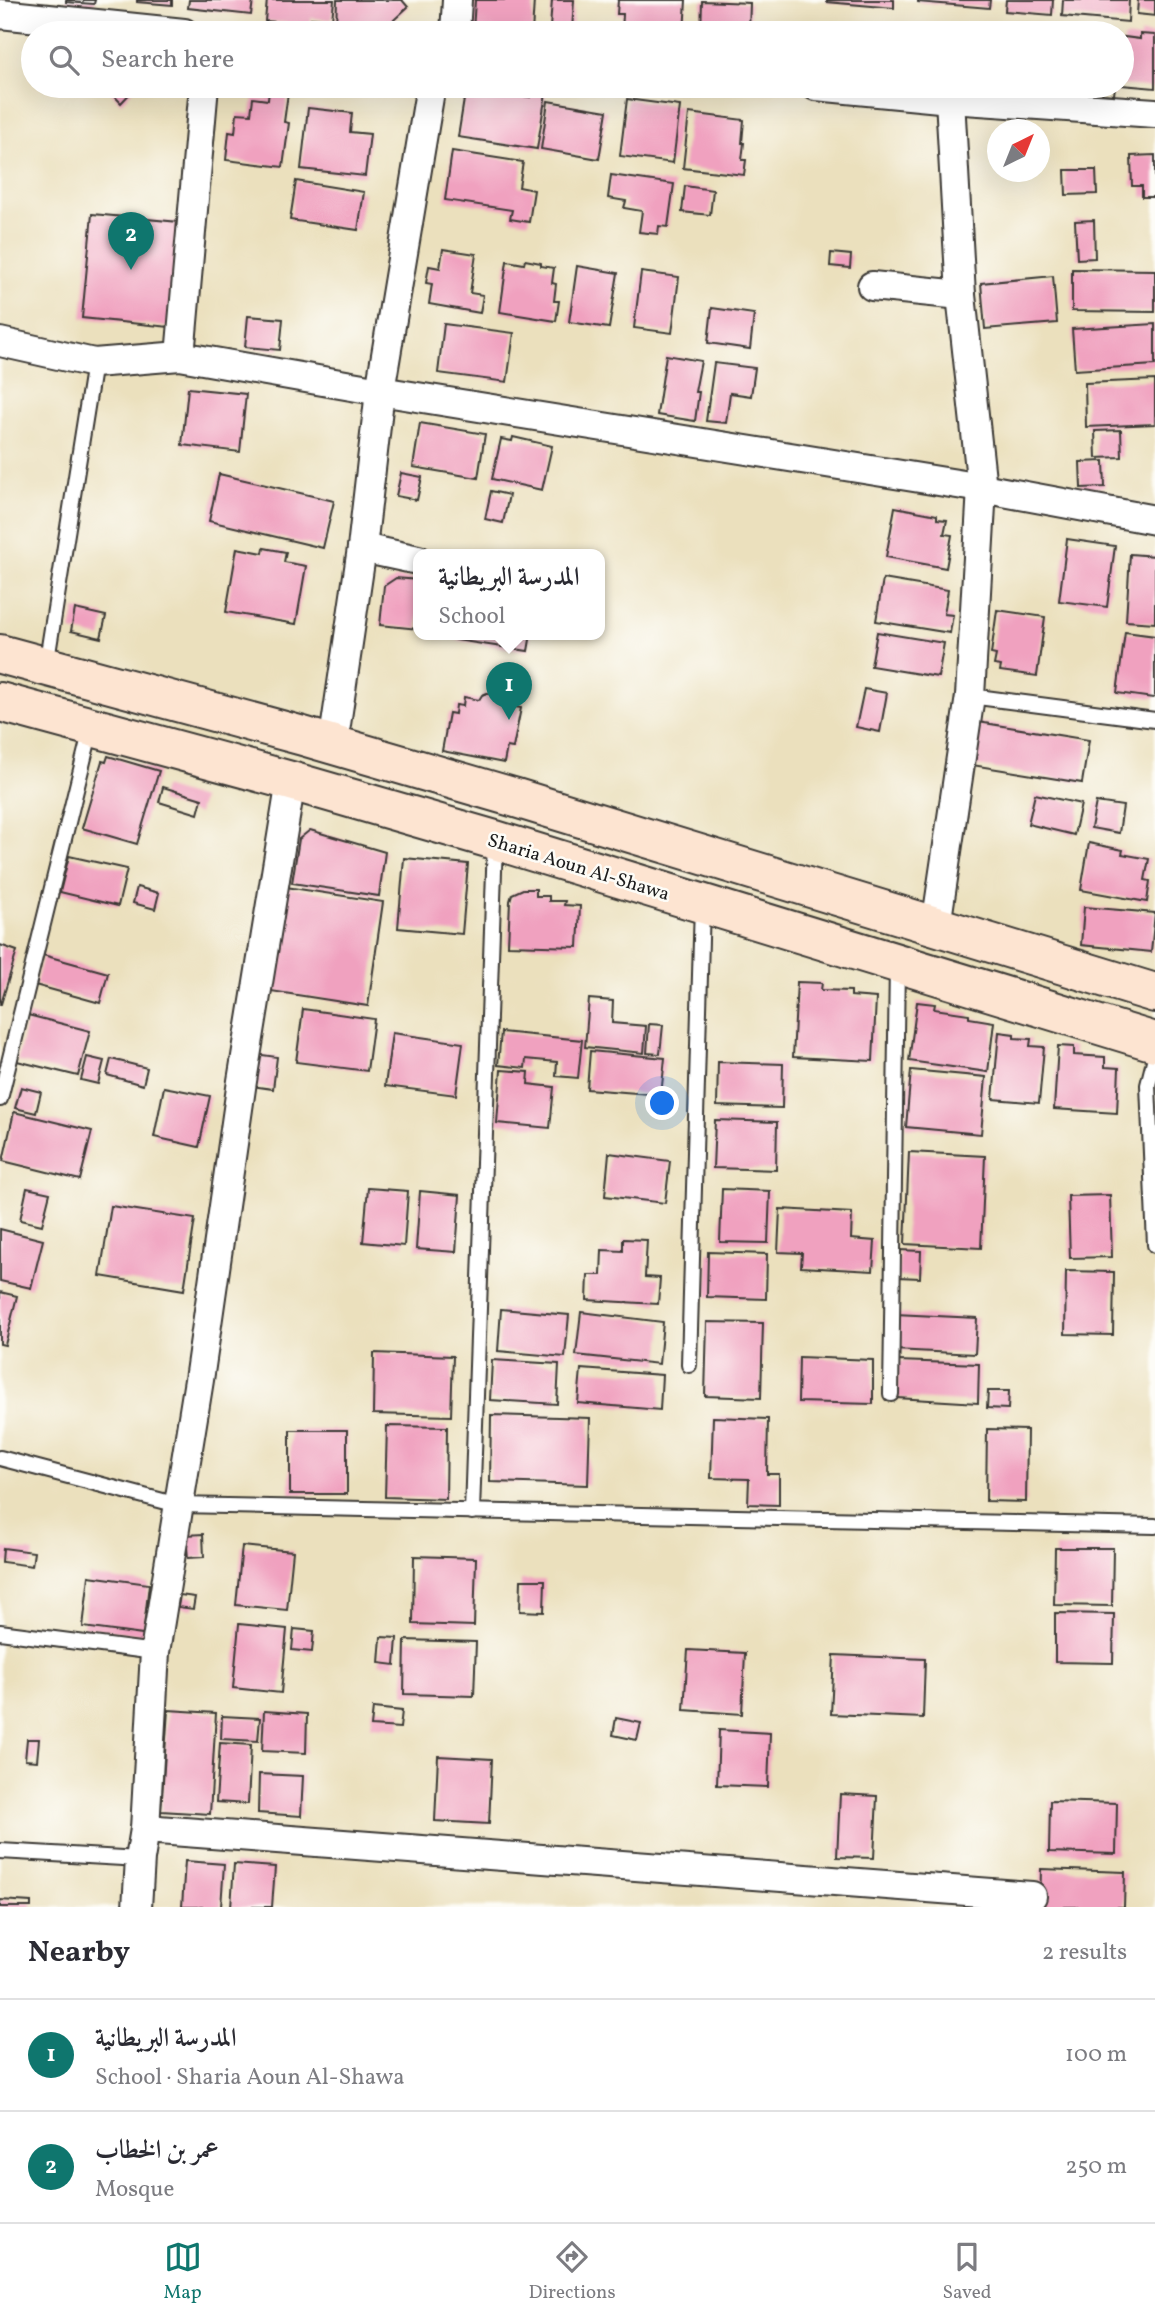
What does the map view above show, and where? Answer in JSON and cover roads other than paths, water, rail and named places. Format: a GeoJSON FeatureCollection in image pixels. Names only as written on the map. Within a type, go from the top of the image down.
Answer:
{"type":"FeatureCollection","features":[{"type":"Feature","properties":{"kind":"main road"},"geometry":{"type":"LineString","coordinates":[[0,654],[529,802],[1155,993]]}},
{"type":"Feature","properties":{"kind":"main road","name":"Sharia Aoun Al-Shawa"},"geometry":{"type":"LineString","coordinates":[[0,702],[495,840],[1155,1042]]}},
{"type":"Feature","properties":{"kind":"street"},"geometry":{"type":"LineString","coordinates":[[455,21],[457,0]]}},
{"type":"Feature","properties":{"kind":"street"},"geometry":{"type":"LineString","coordinates":[[0,14],[68,21]]}},
{"type":"Feature","properties":{"kind":"street"},"geometry":{"type":"LineString","coordinates":[[180,356],[203,98]]}},
{"type":"Feature","properties":{"kind":"street"},"geometry":{"type":"LineString","coordinates":[[333,745],[362,548],[380,391],[429,98]]}},
{"type":"Feature","properties":{"kind":"street"},"geometry":{"type":"LineString","coordinates":[[940,98],[1155,113]]}},
{"type":"Feature","properties":{"kind":"street"},"geometry":{"type":"LineString","coordinates":[[936,926],[970,696],[982,488],[961,295],[950,99]]}},
{"type":"Feature","properties":{"kind":"street"},"geometry":{"type":"LineString","coordinates":[[872,286],[961,295]]}},
{"type":"Feature","properties":{"kind":"street"},"geometry":{"type":"LineString","coordinates":[[0,342],[94,363],[180,356],[982,488],[1155,520]]}},
{"type":"Feature","properties":{"kind":"street"},"geometry":{"type":"LineString","coordinates":[[362,548],[413,559]]}},
{"type":"Feature","properties":{"kind":"street"},"geometry":{"type":"LineString","coordinates":[[137,1907],[145,1829],[155,1652],[199,1380],[242,1081],[291,781]]}},
{"type":"Feature","properties":{"kind":"street"},"geometry":{"type":"LineString","coordinates":[[145,1829],[1032,1901]]}},
{"type":"Feature","properties":{"kind":"lane"},"geometry":{"type":"LineString","coordinates":[[46,667],[94,363]]}},
{"type":"Feature","properties":{"kind":"lane"},"geometry":{"type":"LineString","coordinates":[[970,696],[1155,720]]}},
{"type":"Feature","properties":{"kind":"lane"},"geometry":{"type":"LineString","coordinates":[[0,1099],[91,728]]}},
{"type":"Feature","properties":{"kind":"lane"},"geometry":{"type":"LineString","coordinates":[[472,1512],[495,840]]}},
{"type":"Feature","properties":{"kind":"lane"},"geometry":{"type":"LineString","coordinates":[[688,1365],[702,903]]}},
{"type":"Feature","properties":{"kind":"lane"},"geometry":{"type":"LineString","coordinates":[[891,1394],[897,963]]}},
{"type":"Feature","properties":{"kind":"lane"},"geometry":{"type":"LineString","coordinates":[[1155,1057],[1148,1084],[1155,1245]]}},
{"type":"Feature","properties":{"kind":"lane"},"geometry":{"type":"LineString","coordinates":[[0,1458],[178,1505],[1155,1526]]}},
{"type":"Feature","properties":{"kind":"lane"},"geometry":{"type":"LineString","coordinates":[[0,1632],[155,1652]]}},
{"type":"Feature","properties":{"kind":"lane"},"geometry":{"type":"LineString","coordinates":[[0,1851],[140,1859]]}},
{"type":"Feature","properties":{"kind":"place","name":"عمر بن الخطاب"},"geometry":{"type":"Point","coordinates":[131,270]}},
{"type":"Feature","properties":{"kind":"place","name":"المدرسة البريطانية"},"geometry":{"type":"Point","coordinates":[509,720]}}]}
